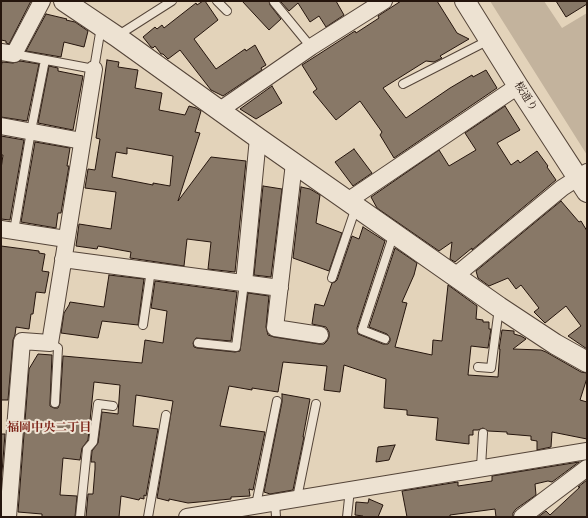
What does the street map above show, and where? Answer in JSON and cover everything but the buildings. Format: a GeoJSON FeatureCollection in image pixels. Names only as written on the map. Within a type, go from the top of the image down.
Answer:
{"type":"FeatureCollection","features":[{"type":"Feature","properties":{"kind":"street"},"geometry":{"type":"LineString","coordinates":[[7,53],[42,1]]}},
{"type":"Feature","properties":{"kind":"street"},"geometry":{"type":"LineString","coordinates":[[64,1],[499,307],[555,344],[587,362]]}},
{"type":"Feature","properties":{"kind":"street"},"geometry":{"type":"LineString","coordinates":[[220,110],[311,47],[384,1]]}},
{"type":"Feature","properties":{"kind":"street","name":"桜通り"},"geometry":{"type":"LineString","coordinates":[[465,1],[518,86],[584,181]]}},
{"type":"Feature","properties":{"kind":"street"},"geometry":{"type":"LineString","coordinates":[[8,517],[22,341],[50,343],[94,69]]}},
{"type":"Feature","properties":{"kind":"street"},"geometry":{"type":"LineString","coordinates":[[353,203],[425,148],[518,86]]}},
{"type":"Feature","properties":{"kind":"street"},"geometry":{"type":"LineString","coordinates":[[1,126],[82,141]]}},
{"type":"Feature","properties":{"kind":"street"},"geometry":{"type":"LineString","coordinates":[[244,283],[258,138]]}},
{"type":"Feature","properties":{"kind":"street"},"geometry":{"type":"LineString","coordinates":[[294,163],[275,328],[320,335]]}},
{"type":"Feature","properties":{"kind":"street"},"geometry":{"type":"LineString","coordinates":[[455,276],[562,188],[584,181]]}},
{"type":"Feature","properties":{"kind":"street"},"geometry":{"type":"LineString","coordinates":[[7,230],[66,239]]}},
{"type":"Feature","properties":{"kind":"street"},"geometry":{"type":"LineString","coordinates":[[63,258],[280,288]]}},
{"type":"Feature","properties":{"kind":"street"},"geometry":{"type":"LineString","coordinates":[[187,517],[245,510],[276,509],[298,498],[587,450]]}},
{"type":"Feature","properties":{"kind":"street"},"geometry":{"type":"LineString","coordinates":[[522,517],[587,468]]}},
{"type":"Feature","properties":{"kind":"lane"},"geometry":{"type":"LineString","coordinates":[[7,53],[94,69],[108,31],[172,1]]}},
{"type":"Feature","properties":{"kind":"lane"},"geometry":{"type":"LineString","coordinates":[[217,1],[227,11]]}},
{"type":"Feature","properties":{"kind":"lane"},"geometry":{"type":"LineString","coordinates":[[274,2],[311,47]]}},
{"type":"Feature","properties":{"kind":"lane"},"geometry":{"type":"LineString","coordinates":[[403,84],[490,40]]}},
{"type":"Feature","properties":{"kind":"lane"},"geometry":{"type":"LineString","coordinates":[[7,230],[31,131],[44,60]]}},
{"type":"Feature","properties":{"kind":"lane"},"geometry":{"type":"LineString","coordinates":[[332,278],[353,203]]}},
{"type":"Feature","properties":{"kind":"lane"},"geometry":{"type":"LineString","coordinates":[[385,339],[362,330],[394,232]]}},
{"type":"Feature","properties":{"kind":"lane"},"geometry":{"type":"LineString","coordinates":[[143,325],[151,270]]}},
{"type":"Feature","properties":{"kind":"lane"},"geometry":{"type":"LineString","coordinates":[[198,343],[236,347],[244,283]]}},
{"type":"Feature","properties":{"kind":"lane"},"geometry":{"type":"LineString","coordinates":[[478,367],[491,368],[499,307]]}},
{"type":"Feature","properties":{"kind":"lane"},"geometry":{"type":"LineString","coordinates":[[50,343],[58,348],[55,403]]}},
{"type":"Feature","properties":{"kind":"lane"},"geometry":{"type":"LineString","coordinates":[[245,510],[277,401]]}},
{"type":"Feature","properties":{"kind":"lane"},"geometry":{"type":"LineString","coordinates":[[80,517],[88,449],[93,442],[98,404],[113,406]]}},
{"type":"Feature","properties":{"kind":"lane"},"geometry":{"type":"LineString","coordinates":[[298,498],[316,404]]}},
{"type":"Feature","properties":{"kind":"lane"},"geometry":{"type":"LineString","coordinates":[[148,517],[166,415]]}},
{"type":"Feature","properties":{"kind":"lane"},"geometry":{"type":"LineString","coordinates":[[481,467],[483,433]]}},
{"type":"Feature","properties":{"kind":"lane"},"geometry":{"type":"LineString","coordinates":[[347,517],[350,489]]}},
{"type":"Feature","properties":{"kind":"shaded area"},"geometry":{"type":"Polygon","coordinates":[[[490,1],[544,1],[562,28],[587,13],[587,155],[490,1]]]}},
{"type":"Feature","properties":{"kind":"district","name":"福岡中央二丁目"},"geometry":{"type":"Point","coordinates":[49,429]}}]}
